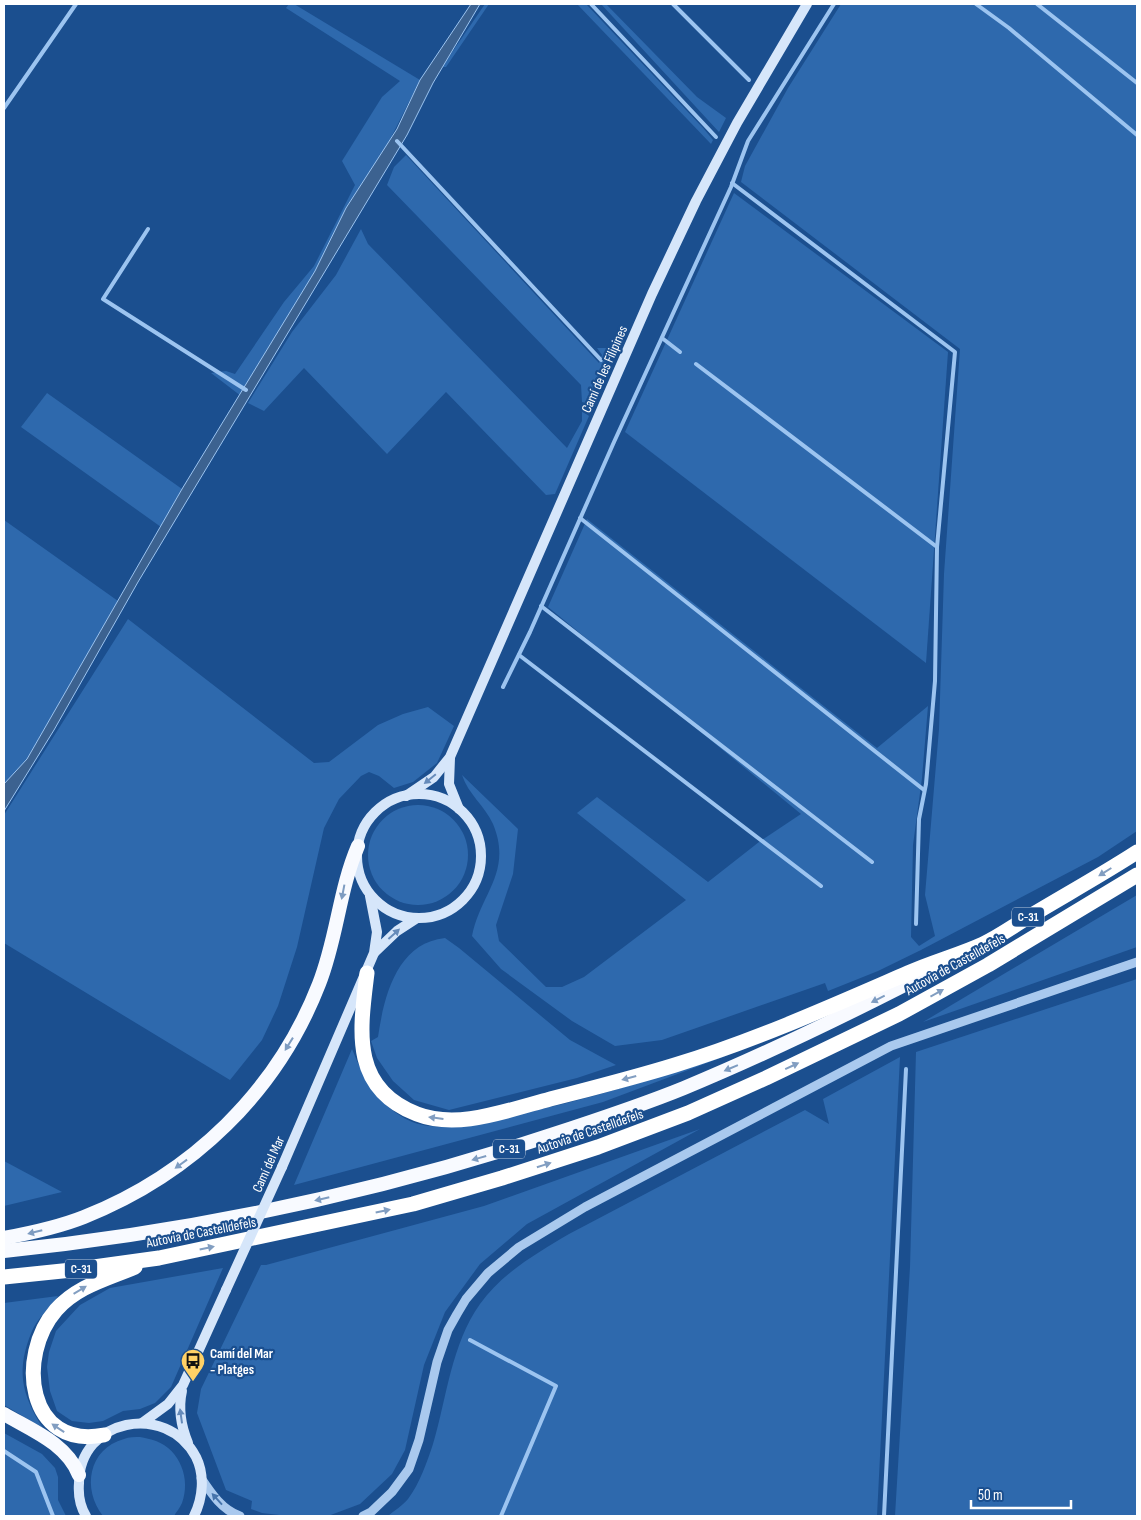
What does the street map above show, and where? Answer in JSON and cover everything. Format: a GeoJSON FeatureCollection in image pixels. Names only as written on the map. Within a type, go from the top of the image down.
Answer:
{"type":"FeatureCollection","features":[{"type":"Feature","properties":{"kind":"highway"},"geometry":{"type":"LineString","coordinates":[[4,1238],[83,1218],[136,1192],[190,1158],[214,1138],[241,1110],[272,1072],[293,1039],[308,1010],[329,955],[345,882],[358,846]]}},
{"type":"Feature","properties":{"kind":"highway","name":"Autovia de Castelldefels"},"geometry":{"type":"LineString","coordinates":[[4,1251],[65,1245],[184,1227],[294,1206],[404,1179],[494,1154],[590,1122],[672,1092],[831,1023],[983,944],[1137,852]]}},
{"type":"Feature","properties":{"kind":"highway","name":"Autovia de Castelldefels"},"geometry":{"type":"LineString","coordinates":[[4,1277],[159,1258],[413,1204],[572,1155],[688,1113],[900,1014],[996,960],[1137,875]]}},
{"type":"Feature","properties":{"kind":"highway"},"geometry":{"type":"LineString","coordinates":[[367,973],[361,1032],[362,1049],[369,1072],[387,1095],[405,1108],[430,1118],[449,1119],[483,1116],[676,1065],[796,1021],[878,987],[908,972],[983,944]]}},
{"type":"Feature","properties":{"kind":"highway"},"geometry":{"type":"LineString","coordinates":[[104,1435],[89,1437],[67,1434],[50,1422],[39,1404],[36,1393],[33,1373],[37,1347],[47,1324],[55,1312],[73,1294],[96,1282],[159,1258]]}},
{"type":"Feature","properties":{"kind":"highway"},"geometry":{"type":"LineString","coordinates":[[4,1414],[61,1449],[72,1461],[78,1475]]}},
{"type":"Feature","properties":{"kind":"main road","name":"Camí de les Filipines"},"geometry":{"type":"LineString","coordinates":[[450,757],[652,294],[688,218],[737,123],[807,4]]}},
{"type":"Feature","properties":{"kind":"main road"},"geometry":{"type":"LineString","coordinates":[[406,796],[436,796],[459,809],[471,823],[478,840],[480,858],[478,875],[468,894],[453,908],[434,916],[404,917],[386,910],[370,895],[362,881],[357,862],[358,846],[366,824],[378,810],[388,803],[406,796],[434,777],[450,757]]}},
{"type":"Feature","properties":{"kind":"main road"},"geometry":{"type":"LineString","coordinates":[[450,757],[450,784],[459,809]]}},
{"type":"Feature","properties":{"kind":"main road","name":"Camí del Mar"},"geometry":{"type":"LineString","coordinates":[[142,1422],[168,1404],[183,1385],[367,973],[374,953],[377,932],[370,895]]}},
{"type":"Feature","properties":{"kind":"main road","name":"Camí del Mar"},"geometry":{"type":"LineString","coordinates":[[374,953],[397,931],[417,918]]}},
{"type":"Feature","properties":{"kind":"main road","name":"Camí del Mar"},"geometry":{"type":"LineString","coordinates":[[183,1385],[180,1415],[189,1447],[198,1462],[202,1478]]}},
{"type":"Feature","properties":{"kind":"main road"},"geometry":{"type":"LineString","coordinates":[[86,1516],[81,1506],[78,1491],[78,1475],[86,1453],[98,1438],[124,1425],[142,1422],[164,1428],[182,1439],[189,1447]]}},
{"type":"Feature","properties":{"kind":"main road"},"geometry":{"type":"LineString","coordinates":[[194,1516],[200,1501],[202,1478]]}},
{"type":"Feature","properties":{"kind":"street"},"geometry":{"type":"LineString","coordinates":[[363,1516],[371,1512],[392,1492],[409,1469],[419,1440],[439,1355],[448,1330],[457,1314],[488,1273],[519,1247],[585,1207],[891,1046],[1137,962]]}},
{"type":"Feature","properties":{"kind":"street"},"geometry":{"type":"LineString","coordinates":[[202,1478],[214,1497],[236,1516]]}},
{"type":"Feature","properties":{"kind":"shaded area"},"geometry":{"type":"Polygon","coordinates":[[[289,4],[294,4],[420,80],[360,199],[241,396],[211,373],[226,371],[235,374],[284,302],[314,266],[355,185],[342,161],[382,97],[400,81],[286,8],[289,4]]]}},
{"type":"Feature","properties":{"kind":"shaded area"},"geometry":{"type":"Polygon","coordinates":[[[471,4],[480,4],[433,83],[407,135],[138,582],[54,730],[4,811],[4,784],[27,759],[182,489],[315,271],[346,208],[397,129],[420,80],[471,4]]]}},
{"type":"Feature","properties":{"kind":"shaded area"},"geometry":{"type":"Polygon","coordinates":[[[485,4],[489,4],[446,67],[442,67],[485,4]]]}},
{"type":"Feature","properties":{"kind":"shaded area"},"geometry":{"type":"Polygon","coordinates":[[[577,4],[586,4],[704,129],[713,140],[711,144],[577,4]]]}},
{"type":"Feature","properties":{"kind":"shaded area"},"geometry":{"type":"Polygon","coordinates":[[[601,4],[606,4],[697,97],[726,118],[719,132],[601,4]]]}},
{"type":"Feature","properties":{"kind":"shaded area"},"geometry":{"type":"Polygon","coordinates":[[[841,4],[1137,4],[1137,831],[1098,857],[878,971],[828,991],[825,983],[662,1040],[615,1046],[572,1021],[501,969],[472,936],[481,908],[493,882],[499,856],[498,841],[493,824],[486,811],[468,788],[462,775],[518,829],[513,874],[496,925],[499,941],[546,987],[562,987],[584,977],[686,900],[577,813],[597,797],[708,882],[759,842],[801,814],[548,607],[587,519],[877,748],[928,706],[922,778],[913,845],[911,937],[919,946],[935,936],[925,895],[939,729],[944,574],[960,349],[741,182],[745,166],[788,88],[841,4]]]}},
{"type":"Feature","properties":{"kind":"shaded area"},"geometry":{"type":"Polygon","coordinates":[[[406,155],[599,363],[602,355],[597,348],[609,348],[611,355],[600,381],[596,378],[593,389],[596,391],[589,404],[582,402],[581,385],[387,185],[394,167],[406,155]]]}},
{"type":"Feature","properties":{"kind":"shaded area"},"geometry":{"type":"Polygon","coordinates":[[[734,193],[948,352],[926,663],[625,432],[734,193]]]}},
{"type":"Feature","properties":{"kind":"shaded area"},"geometry":{"type":"Polygon","coordinates":[[[361,229],[368,244],[567,448],[582,421],[582,411],[589,416],[555,494],[546,495],[446,392],[387,454],[304,368],[264,411],[248,403],[292,332],[336,275],[361,229]]]}},
{"type":"Feature","properties":{"kind":"shaded area"},"geometry":{"type":"Polygon","coordinates":[[[47,393],[182,489],[161,527],[21,427],[47,393]]]}},
{"type":"Feature","properties":{"kind":"shaded area"},"geometry":{"type":"Polygon","coordinates":[[[4,520],[118,601],[27,759],[4,794],[4,520]]]}},
{"type":"Feature","properties":{"kind":"shaded area"},"geometry":{"type":"Polygon","coordinates":[[[128,619],[314,763],[329,762],[378,725],[403,714],[428,707],[454,726],[437,763],[413,782],[394,788],[379,776],[369,772],[361,776],[339,799],[324,828],[297,947],[278,1006],[262,1040],[230,1080],[4,943],[4,815],[128,619]]]}},
{"type":"Feature","properties":{"kind":"shaded area"},"geometry":{"type":"Polygon","coordinates":[[[418,805],[437,808],[454,819],[465,836],[468,855],[465,874],[454,891],[437,902],[418,905],[399,902],[382,891],[371,874],[368,855],[371,836],[382,819],[399,808],[418,805]]]}},
{"type":"Feature","properties":{"kind":"shaded area"},"geometry":{"type":"Polygon","coordinates":[[[1137,895],[1137,947],[923,1022],[1137,895]]]}},
{"type":"Feature","properties":{"kind":"shaded area"},"geometry":{"type":"Polygon","coordinates":[[[445,938],[570,1040],[616,1065],[577,1078],[449,1110],[414,1100],[393,1081],[377,1058],[371,1041],[378,1037],[389,989],[404,961],[415,950],[429,942],[445,938]]]}},
{"type":"Feature","properties":{"kind":"shaded area"},"geometry":{"type":"Polygon","coordinates":[[[1137,979],[1137,1516],[895,1516],[910,1267],[916,1052],[1137,979]]]}},
{"type":"Feature","properties":{"kind":"shaded area"},"geometry":{"type":"Polygon","coordinates":[[[352,1049],[374,1091],[390,1108],[399,1115],[421,1125],[443,1127],[478,1122],[559,1105],[731,1054],[603,1102],[294,1185],[352,1049]]]}},
{"type":"Feature","properties":{"kind":"shaded area"},"geometry":{"type":"Polygon","coordinates":[[[900,1057],[877,1516],[388,1516],[408,1499],[426,1465],[456,1354],[470,1320],[489,1293],[509,1273],[569,1234],[805,1110],[829,1124],[823,1099],[900,1057]]]}},
{"type":"Feature","properties":{"kind":"shaded area"},"geometry":{"type":"Polygon","coordinates":[[[700,1129],[527,1224],[480,1264],[445,1312],[424,1365],[405,1450],[392,1474],[360,1504],[328,1516],[288,1516],[262,1513],[251,1509],[252,1501],[226,1490],[197,1413],[201,1389],[261,1265],[484,1206],[700,1129]]]}},
{"type":"Feature","properties":{"kind":"shaded area"},"geometry":{"type":"Polygon","coordinates":[[[4,1161],[62,1192],[4,1206],[4,1161]]]}},
{"type":"Feature","properties":{"kind":"shaded area"},"geometry":{"type":"Polygon","coordinates":[[[223,1268],[171,1387],[155,1403],[140,1409],[123,1411],[103,1421],[89,1423],[72,1421],[57,1411],[50,1391],[47,1367],[49,1352],[56,1331],[80,1305],[110,1288],[223,1268]]]}},
{"type":"Feature","properties":{"kind":"shaded area"},"geometry":{"type":"Polygon","coordinates":[[[58,1296],[34,1327],[24,1357],[23,1381],[30,1404],[43,1428],[4,1405],[4,1303],[58,1296]]]}},
{"type":"Feature","properties":{"kind":"shaded area"},"geometry":{"type":"Polygon","coordinates":[[[4,1433],[42,1454],[55,1468],[58,1477],[58,1500],[66,1516],[4,1516],[4,1433]]]}},
{"type":"Feature","properties":{"kind":"shaded area"},"geometry":{"type":"Polygon","coordinates":[[[140,1437],[154,1440],[164,1445],[177,1458],[184,1475],[185,1484],[181,1505],[174,1516],[103,1516],[92,1494],[92,1471],[96,1461],[103,1451],[112,1444],[126,1438],[140,1437]]]}},
{"type":"Feature","properties":{"kind":"waterway"},"geometry":{"type":"LineString","coordinates":[[4,108],[76,4]]}},
{"type":"Feature","properties":{"kind":"waterway"},"geometry":{"type":"LineString","coordinates":[[591,4],[716,137]]}},
{"type":"Feature","properties":{"kind":"waterway"},"geometry":{"type":"LineString","coordinates":[[673,4],[749,80]]}},
{"type":"Feature","properties":{"kind":"waterway"},"geometry":{"type":"LineString","coordinates":[[503,687],[530,632],[614,442],[731,187],[748,141],[834,4]]}},
{"type":"Feature","properties":{"kind":"waterway"},"geometry":{"type":"LineString","coordinates":[[976,4],[1009,28],[1137,135]]}},
{"type":"Feature","properties":{"kind":"waterway"},"geometry":{"type":"LineString","coordinates":[[1037,4],[1137,83]]}},
{"type":"Feature","properties":{"kind":"waterway"},"geometry":{"type":"LineString","coordinates":[[397,141],[601,360]]}},
{"type":"Feature","properties":{"kind":"waterway"},"geometry":{"type":"LineString","coordinates":[[732,183],[955,352],[937,547],[935,681],[926,784],[919,819],[916,924]]}},
{"type":"Feature","properties":{"kind":"waterway"},"geometry":{"type":"LineString","coordinates":[[148,229],[103,299],[246,390]]}},
{"type":"Feature","properties":{"kind":"waterway"},"geometry":{"type":"LineString","coordinates":[[662,338],[680,352]]}},
{"type":"Feature","properties":{"kind":"waterway"},"geometry":{"type":"LineString","coordinates":[[696,364],[937,547]]}},
{"type":"Feature","properties":{"kind":"waterway"},"geometry":{"type":"LineString","coordinates":[[580,518],[924,790]]}},
{"type":"Feature","properties":{"kind":"waterway"},"geometry":{"type":"LineString","coordinates":[[541,606],[872,862]]}},
{"type":"Feature","properties":{"kind":"waterway"},"geometry":{"type":"LineString","coordinates":[[519,655],[821,886]]}},
{"type":"Feature","properties":{"kind":"waterway"},"geometry":{"type":"LineString","coordinates":[[884,1516],[906,1069]]}},
{"type":"Feature","properties":{"kind":"waterway"},"geometry":{"type":"LineString","coordinates":[[470,1340],[556,1386],[501,1516]]}},
{"type":"Feature","properties":{"kind":"waterway"},"geometry":{"type":"LineString","coordinates":[[4,1451],[36,1472],[53,1516]]}},
{"type":"Feature","properties":{"kind":"place","name":"Camí del Mar - Platges"},"geometry":{"type":"Point","coordinates":[193,1382]}}]}
